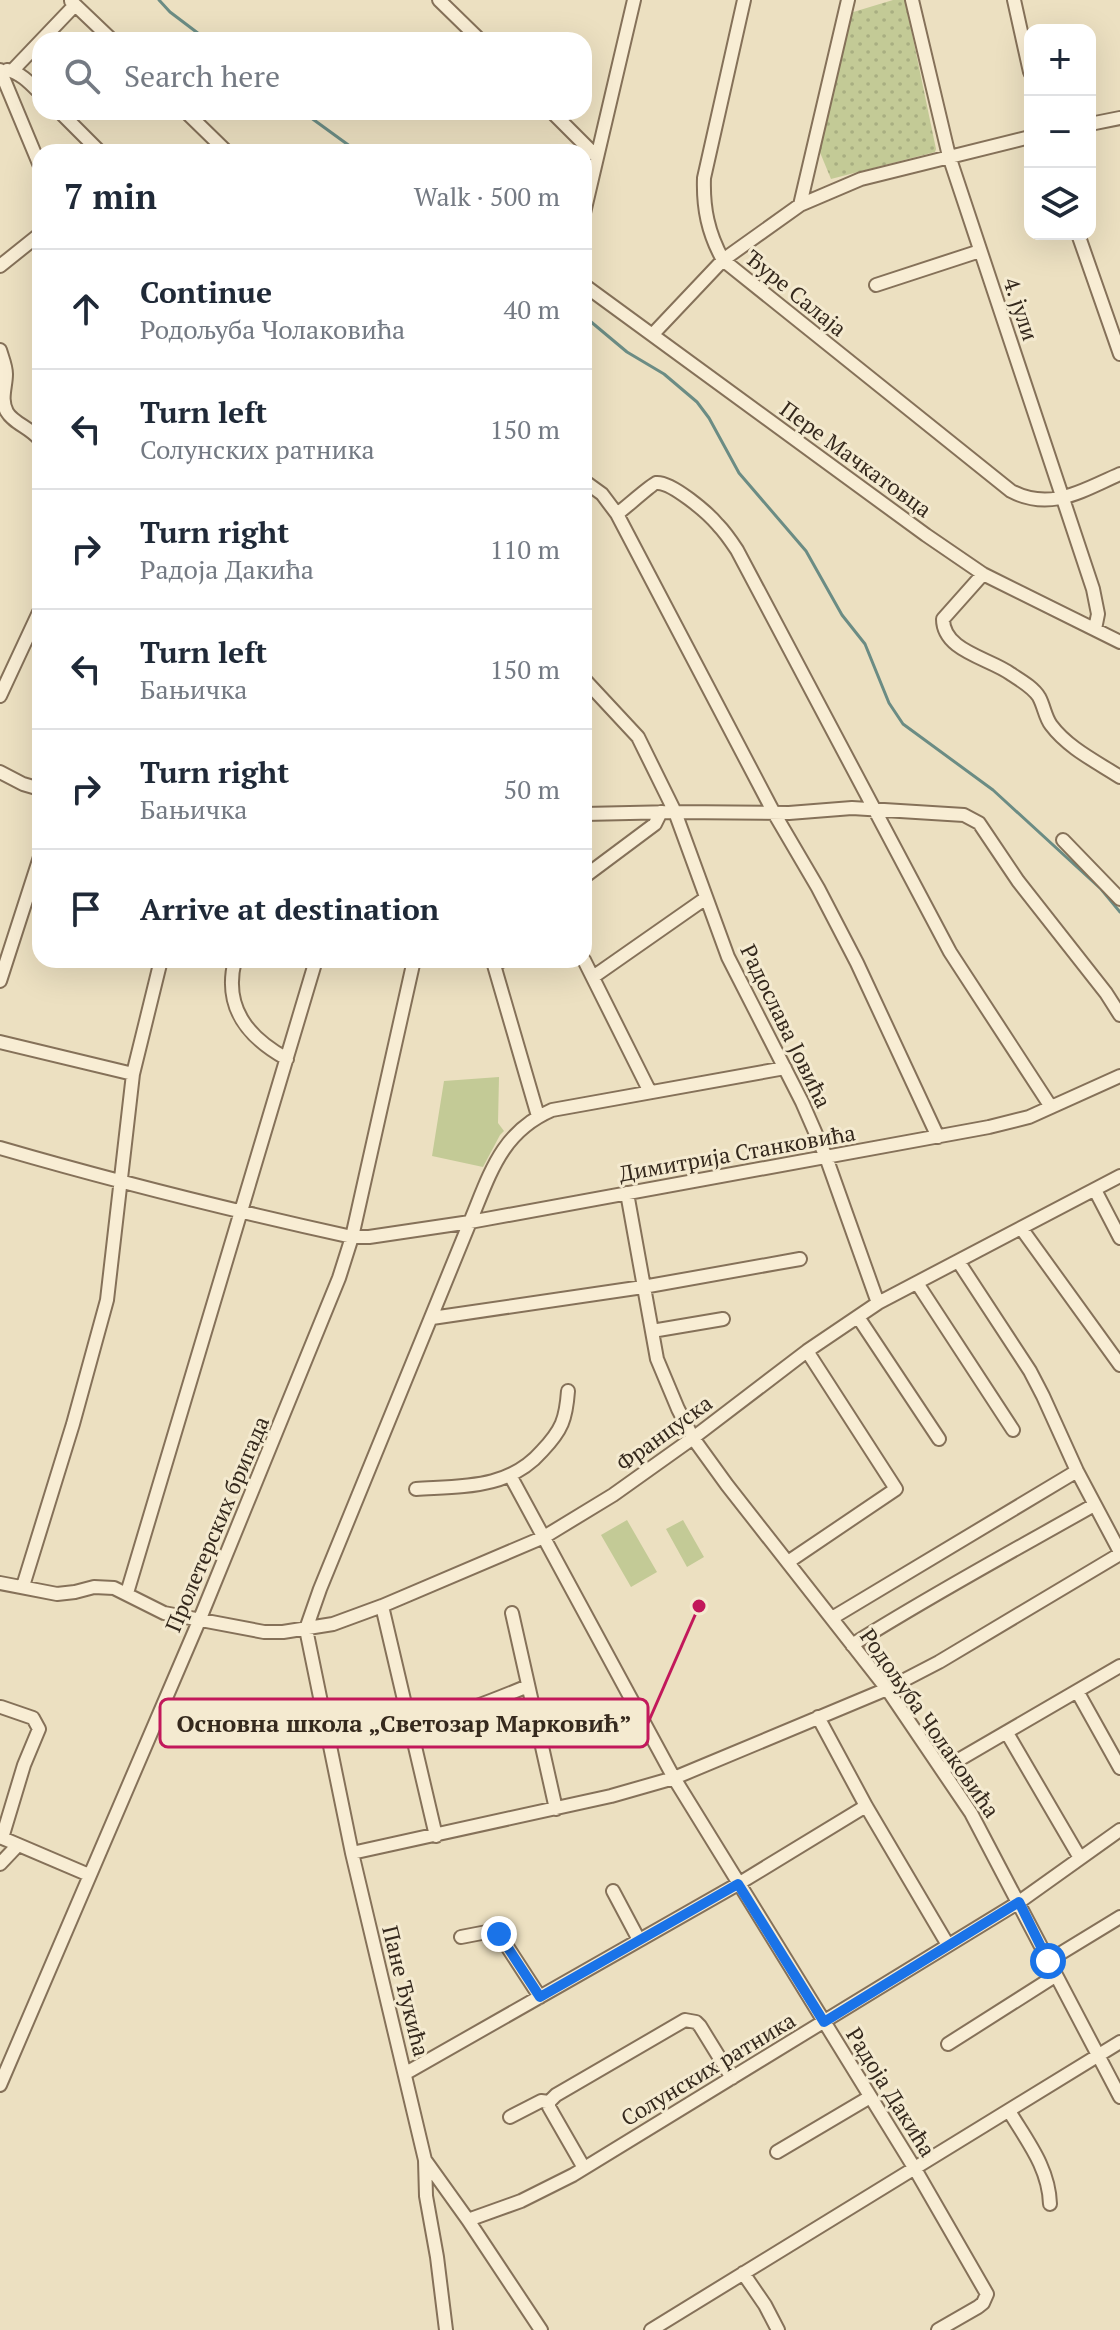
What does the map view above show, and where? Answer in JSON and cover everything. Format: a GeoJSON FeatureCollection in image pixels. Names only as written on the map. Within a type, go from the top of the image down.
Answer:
{"type":"FeatureCollection","features":[{"type":"Feature","properties":{"kind":"street"},"geometry":{"type":"LineString","coordinates":[[439,0],[472,32]]}},
{"type":"Feature","properties":{"kind":"street"},"geometry":{"type":"LineString","coordinates":[[592,179],[634,0]]}},
{"type":"Feature","properties":{"kind":"street","name":"Ђуре Салаја"},"geometry":{"type":"LineString","coordinates":[[744,0],[704,178],[706,217],[712,240],[723,260],[1011,491],[1036,500],[1063,498]]}},
{"type":"Feature","properties":{"kind":"street"},"geometry":{"type":"LineString","coordinates":[[800,205],[848,0]]}},
{"type":"Feature","properties":{"kind":"street","name":"4. јули"},"geometry":{"type":"LineString","coordinates":[[912,0],[949,156],[1097,605],[1095,629]]}},
{"type":"Feature","properties":{"kind":"street"},"geometry":{"type":"LineString","coordinates":[[1014,0],[1024,45]]}},
{"type":"Feature","properties":{"kind":"street"},"geometry":{"type":"LineString","coordinates":[[43,32],[72,3],[103,32]]}},
{"type":"Feature","properties":{"kind":"street"},"geometry":{"type":"LineString","coordinates":[[4,70],[32,42]]}},
{"type":"Feature","properties":{"kind":"street"},"geometry":{"type":"LineString","coordinates":[[4,70],[32,87]]}},
{"type":"Feature","properties":{"kind":"street"},"geometry":{"type":"LineString","coordinates":[[4,70],[32,147]]}},
{"type":"Feature","properties":{"kind":"street"},"geometry":{"type":"LineString","coordinates":[[12,98],[16,89],[32,89]]}},
{"type":"Feature","properties":{"kind":"street"},"geometry":{"type":"LineString","coordinates":[[1096,123],[1120,118]]}},
{"type":"Feature","properties":{"kind":"street"},"geometry":{"type":"LineString","coordinates":[[68,120],[92,144]]}},
{"type":"Feature","properties":{"kind":"street"},"geometry":{"type":"LineString","coordinates":[[194,120],[219,144]]}},
{"type":"Feature","properties":{"kind":"street"},"geometry":{"type":"LineString","coordinates":[[560,120],[584,144]]}},
{"type":"Feature","properties":{"kind":"street"},"geometry":{"type":"LineString","coordinates":[[653,334],[723,260],[800,205],[861,179],[1024,138]]}},
{"type":"Feature","properties":{"kind":"street"},"geometry":{"type":"LineString","coordinates":[[592,152],[597,157]]}},
{"type":"Feature","properties":{"kind":"street"},"geometry":{"type":"LineString","coordinates":[[0,266],[32,240]]}},
{"type":"Feature","properties":{"kind":"street"},"geometry":{"type":"LineString","coordinates":[[1080,240],[1120,354]]}},
{"type":"Feature","properties":{"kind":"street"},"geometry":{"type":"LineString","coordinates":[[876,285],[980,251]]}},
{"type":"Feature","properties":{"kind":"street","name":"Пере Мачкатовца"},"geometry":{"type":"LineString","coordinates":[[592,291],[983,574],[1120,642]]}},
{"type":"Feature","properties":{"kind":"street"},"geometry":{"type":"LineString","coordinates":[[0,350],[6,371],[3,412],[32,431]]}},
{"type":"Feature","properties":{"kind":"street"},"geometry":{"type":"LineString","coordinates":[[1063,498],[1120,474]]}},
{"type":"Feature","properties":{"kind":"street"},"geometry":{"type":"LineString","coordinates":[[617,514],[651,485],[659,483],[689,500],[721,528],[737,550],[950,952],[1051,1107]]}},
{"type":"Feature","properties":{"kind":"street"},"geometry":{"type":"LineString","coordinates":[[592,487],[602,494],[617,514],[774,813],[818,888],[857,963],[938,1137]]}},
{"type":"Feature","properties":{"kind":"street"},"geometry":{"type":"LineString","coordinates":[[983,574],[943,619],[948,635],[958,646],[999,666],[1035,692],[1048,721],[1058,733],[1120,777]]}},
{"type":"Feature","properties":{"kind":"street"},"geometry":{"type":"LineString","coordinates":[[0,696],[32,627]]}},
{"type":"Feature","properties":{"kind":"street","name":"Радослава Јовића"},"geometry":{"type":"LineString","coordinates":[[592,688],[638,737],[675,812],[728,957],[826,1157],[878,1303]]}},
{"type":"Feature","properties":{"kind":"street"},"geometry":{"type":"LineString","coordinates":[[0,772],[32,787]]}},
{"type":"Feature","properties":{"kind":"street"},"geometry":{"type":"LineString","coordinates":[[592,814],[808,813],[852,808],[964,815],[979,823],[998,855],[1120,1015]]}},
{"type":"Feature","properties":{"kind":"street"},"geometry":{"type":"LineString","coordinates":[[592,871],[655,824],[661,812]]}},
{"type":"Feature","properties":{"kind":"street"},"geometry":{"type":"LineString","coordinates":[[1063,840],[1120,899]]}},
{"type":"Feature","properties":{"kind":"street"},"geometry":{"type":"LineString","coordinates":[[0,981],[32,887]]}},
{"type":"Feature","properties":{"kind":"street"},"geometry":{"type":"LineString","coordinates":[[593,977],[706,898]]}},
{"type":"Feature","properties":{"kind":"street"},"geometry":{"type":"LineString","coordinates":[[23,1586],[107,1300],[133,1074],[159,968]]}},
{"type":"Feature","properties":{"kind":"street"},"geometry":{"type":"LineString","coordinates":[[234,968],[232,991],[240,1018],[264,1045],[287,1059]]}},
{"type":"Feature","properties":{"kind":"street"},"geometry":{"type":"LineString","coordinates":[[0,1583],[57,1594],[94,1587],[114,1588],[127,1593],[314,968]]}},
{"type":"Feature","properties":{"kind":"street","name":"Пролетерских бригада"},"geometry":{"type":"LineString","coordinates":[[0,2085],[199,1621],[339,1278],[352,1237],[412,968]]}},
{"type":"Feature","properties":{"kind":"street"},"geometry":{"type":"LineString","coordinates":[[495,968],[538,1116]]}},
{"type":"Feature","properties":{"kind":"street"},"geometry":{"type":"LineString","coordinates":[[588,968],[650,1092]]}},
{"type":"Feature","properties":{"kind":"street"},"geometry":{"type":"LineString","coordinates":[[0,1042],[133,1074]]}},
{"type":"Feature","properties":{"kind":"street"},"geometry":{"type":"LineString","coordinates":[[306,1629],[470,1222],[494,1165],[513,1136],[538,1116],[552,1110],[785,1068]]}},
{"type":"Feature","properties":{"kind":"street","name":"Димитрија Станковића"},"geometry":{"type":"LineString","coordinates":[[0,1148],[242,1213],[352,1237],[369,1237],[470,1222],[938,1137],[1029,1117],[1120,1076]]}},
{"type":"Feature","properties":{"kind":"street","name":"Француска"},"geometry":{"type":"LineString","coordinates":[[127,1593],[152,1608],[199,1621],[264,1632],[333,1624],[382,1606],[544,1537],[613,1495],[807,1351],[878,1303],[1120,1176]]}},
{"type":"Feature","properties":{"kind":"street"},"geometry":{"type":"LineString","coordinates":[[1095,1190],[1120,1238]]}},
{"type":"Feature","properties":{"kind":"street","name":"Родољуба Чолаковића"},"geometry":{"type":"LineString","coordinates":[[627,1193],[657,1359],[693,1438],[887,1689],[943,1769],[971,1813],[1120,2097]]}},
{"type":"Feature","properties":{"kind":"street"},"geometry":{"type":"LineString","coordinates":[[1021,1228],[1120,1365]]}},
{"type":"Feature","properties":{"kind":"street"},"geometry":{"type":"LineString","coordinates":[[432,1318],[643,1287],[800,1259]]}},
{"type":"Feature","properties":{"kind":"street"},"geometry":{"type":"LineString","coordinates":[[352,1853],[556,1809],[674,1778],[887,1689],[939,1662],[1120,1553],[1030,1371],[958,1261]]}},
{"type":"Feature","properties":{"kind":"street"},"geometry":{"type":"LineString","coordinates":[[917,1283],[1013,1430]]}},
{"type":"Feature","properties":{"kind":"street"},"geometry":{"type":"LineString","coordinates":[[858,1317],[939,1439]]}},
{"type":"Feature","properties":{"kind":"street"},"geometry":{"type":"LineString","coordinates":[[652,1331],[723,1319]]}},
{"type":"Feature","properties":{"kind":"street"},"geometry":{"type":"LineString","coordinates":[[788,1562],[896,1489],[807,1351]]}},
{"type":"Feature","properties":{"kind":"street"},"geometry":{"type":"LineString","coordinates":[[416,1489],[511,1477],[534,1461],[557,1434],[567,1411],[568,1391]]}},
{"type":"Feature","properties":{"kind":"street"},"geometry":{"type":"LineString","coordinates":[[832,1618],[1077,1471]]}},
{"type":"Feature","properties":{"kind":"street","name":"Радоја Дакића"},"geometry":{"type":"LineString","coordinates":[[511,1477],[674,1778],[915,2169],[987,2294],[978,2307],[938,2330]]}},
{"type":"Feature","properties":{"kind":"street"},"geometry":{"type":"LineString","coordinates":[[852,1645],[914,1606],[1094,1505]]}},
{"type":"Feature","properties":{"kind":"street"},"geometry":{"type":"LineString","coordinates":[[382,1606],[436,1836]]}},
{"type":"Feature","properties":{"kind":"street"},"geometry":{"type":"LineString","coordinates":[[512,1613],[556,1809]]}},
{"type":"Feature","properties":{"kind":"street","name":"Пане Ђукића"},"geometry":{"type":"LineString","coordinates":[[306,1629],[352,1853],[425,2160],[541,2330]]}},
{"type":"Feature","properties":{"kind":"street"},"geometry":{"type":"LineString","coordinates":[[943,1769],[1120,1666]]}},
{"type":"Feature","properties":{"kind":"street"},"geometry":{"type":"LineString","coordinates":[[410,1725],[459,1714],[528,1686]]}},
{"type":"Feature","properties":{"kind":"street"},"geometry":{"type":"LineString","coordinates":[[1077,1691],[1120,1768]]}},
{"type":"Feature","properties":{"kind":"street"},"geometry":{"type":"LineString","coordinates":[[1,1707],[33,1718],[39,1729],[1,1837],[89,1875]]}},
{"type":"Feature","properties":{"kind":"street"},"geometry":{"type":"LineString","coordinates":[[818,1717],[948,1945]]}},
{"type":"Feature","properties":{"kind":"street"},"geometry":{"type":"LineString","coordinates":[[1007,1733],[1080,1858]]}},
{"type":"Feature","properties":{"kind":"street"},"geometry":{"type":"LineString","coordinates":[[406,2073],[738,1884],[866,1806]]}},
{"type":"Feature","properties":{"kind":"street","name":"Солунских ратника"},"geometry":{"type":"LineString","coordinates":[[468,2220],[521,2201],[584,2168],[1019,1902],[1120,1830]]}},
{"type":"Feature","properties":{"kind":"street"},"geometry":{"type":"LineString","coordinates":[[0,1864],[18,1845]]}},
{"type":"Feature","properties":{"kind":"street"},"geometry":{"type":"LineString","coordinates":[[613,1891],[639,1940]]}},
{"type":"Feature","properties":{"kind":"street"},"geometry":{"type":"LineString","coordinates":[[1048,1961],[1120,1917]]}},
{"type":"Feature","properties":{"kind":"street"},"geometry":{"type":"LineString","coordinates":[[461,1937],[492,1931],[499,1934],[540,1997]]}},
{"type":"Feature","properties":{"kind":"street"},"geometry":{"type":"LineString","coordinates":[[948,2044],[1055,1976]]}},
{"type":"Feature","properties":{"kind":"street"},"geometry":{"type":"LineString","coordinates":[[549,2102],[568,2087],[685,2020],[700,2026],[732,2078]]}},
{"type":"Feature","properties":{"kind":"street"},"geometry":{"type":"LineString","coordinates":[[657,2328],[1120,2042]]}},
{"type":"Feature","properties":{"kind":"street"},"geometry":{"type":"LineString","coordinates":[[777,2152],[870,2097]]}},
{"type":"Feature","properties":{"kind":"street"},"geometry":{"type":"LineString","coordinates":[[510,2117],[541,2101],[549,2102]]}},
{"type":"Feature","properties":{"kind":"street"},"geometry":{"type":"LineString","coordinates":[[549,2102],[551,2111],[584,2168]]}},
{"type":"Feature","properties":{"kind":"street"},"geometry":{"type":"LineString","coordinates":[[1009,2111],[1044,2170],[1050,2188],[1050,2204]]}},
{"type":"Feature","properties":{"kind":"street"},"geometry":{"type":"LineString","coordinates":[[425,2160],[425,2186],[446,2330]]}},
{"type":"Feature","properties":{"kind":"street"},"geometry":{"type":"LineString","coordinates":[[425,2186],[433,2181],[443,2183]]}},
{"type":"Feature","properties":{"kind":"street"},"geometry":{"type":"LineString","coordinates":[[743,2273],[778,2330]]}},
{"type":"Feature","properties":{"kind":"green space"},"geometry":{"type":"Polygon","coordinates":[[[893,0],[905,0],[935,152],[831,179],[819,150],[850,13],[893,0]]]}},
{"type":"Feature","properties":{"kind":"green space"},"geometry":{"type":"Polygon","coordinates":[[[499,1077],[498,1123],[504,1131],[483,1167],[432,1156],[444,1081],[499,1077]]]}},
{"type":"Feature","properties":{"kind":"green space"},"geometry":{"type":"Polygon","coordinates":[[[627,1520],[657,1572],[631,1587],[601,1535],[627,1520]]]}},
{"type":"Feature","properties":{"kind":"green space"},"geometry":{"type":"Polygon","coordinates":[[[683,1520],[704,1557],[687,1567],[666,1529],[683,1520]]]}},
{"type":"Feature","properties":{"kind":"waterway"},"geometry":{"type":"LineString","coordinates":[[159,0],[196,32]]}},
{"type":"Feature","properties":{"kind":"waterway"},"geometry":{"type":"LineString","coordinates":[[314,120],[347,144]]}},
{"type":"Feature","properties":{"kind":"waterway"},"geometry":{"type":"LineString","coordinates":[[592,323],[627,352],[664,374],[697,402],[739,473],[806,551],[842,615],[865,644],[889,703],[903,724],[993,790],[1101,889],[1120,912]]}},
{"type":"Feature","properties":{"kind":"place","name":"Основна школа „Светозар Марковић”"},"geometry":{"type":"Point","coordinates":[699,1606]}},
{"type":"Feature","properties":{"kind":"route"},"geometry":{"type":"LineString","coordinates":[[499,1934],[540,1997],[738,1884],[824,2022],[1019,1902],[1048,1961]]}}]}
